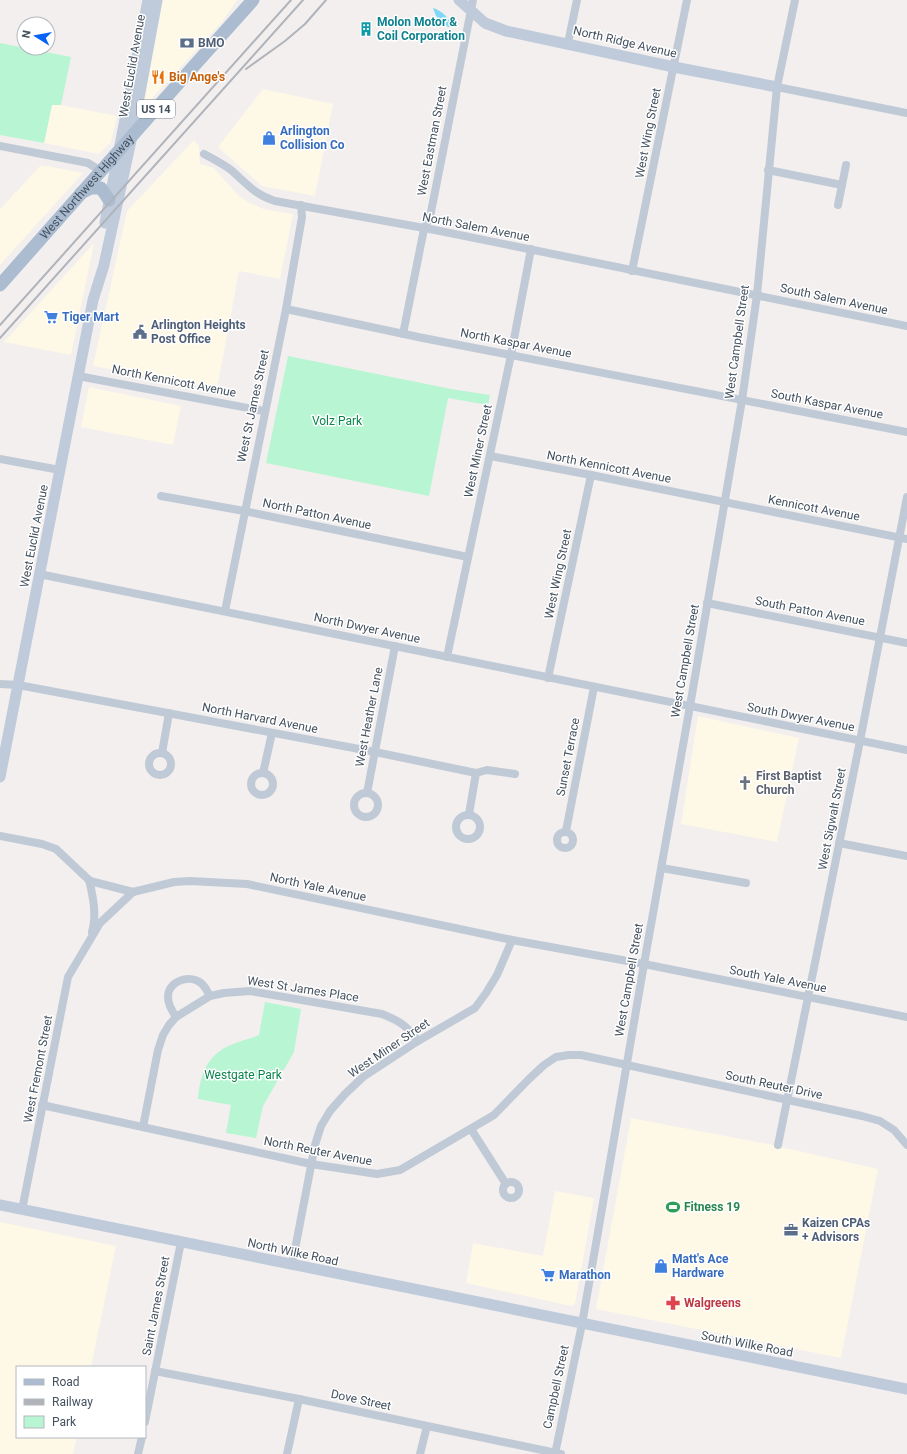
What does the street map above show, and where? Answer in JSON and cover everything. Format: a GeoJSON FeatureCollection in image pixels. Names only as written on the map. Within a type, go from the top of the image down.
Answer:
{"type":"FeatureCollection","features":[{"type":"Feature","properties":{"kind":"main road","name":"West Euclid Avenue"},"geometry":{"type":"LineString","coordinates":[[93,300],[95,270],[148,0]]}},
{"type":"Feature","properties":{"kind":"main road","name":"West Euclid Avenue"},"geometry":{"type":"LineString","coordinates":[[0,777],[93,300],[104,265],[132,136],[157,0]]}},
{"type":"Feature","properties":{"kind":"main road","name":"West Northwest Highway"},"geometry":{"type":"LineString","coordinates":[[0,285],[254,0]]}},
{"type":"Feature","properties":{"kind":"main road","name":"North Ridge Avenue"},"geometry":{"type":"LineString","coordinates":[[459,0],[472,6],[486,23],[501,29],[674,67],[778,87]]}},
{"type":"Feature","properties":{"kind":"main road"},"geometry":{"type":"LineString","coordinates":[[81,193],[91,188],[101,188],[109,200]]}},
{"type":"Feature","properties":{"kind":"main road","name":"North Wilke Road"},"geometry":{"type":"LineString","coordinates":[[0,1205],[582,1324]]}},
{"type":"Feature","properties":{"kind":"main road","name":"South Wilke Road"},"geometry":{"type":"LineString","coordinates":[[582,1324],[907,1389]]}},
{"type":"Feature","properties":{"kind":"street"},"geometry":{"type":"LineString","coordinates":[[568,43],[578,0]]}},
{"type":"Feature","properties":{"kind":"street","name":"West Wing Street"},"geometry":{"type":"LineString","coordinates":[[632,271],[687,0]]}},
{"type":"Feature","properties":{"kind":"street","name":"West Campbell Street"},"geometry":{"type":"LineString","coordinates":[[582,1324],[742,400],[757,296],[768,170],[778,87],[795,0]]}},
{"type":"Feature","properties":{"kind":"street","name":"West Eastman Street"},"geometry":{"type":"LineString","coordinates":[[404,334],[424,229],[430,217],[472,6]]}},
{"type":"Feature","properties":{"kind":"street"},"geometry":{"type":"LineString","coordinates":[[778,87],[907,113]]}},
{"type":"Feature","properties":{"kind":"street"},"geometry":{"type":"LineString","coordinates":[[0,146],[88,163],[101,171]]}},
{"type":"Feature","properties":{"kind":"street","name":"North Salem Avenue"},"geometry":{"type":"LineString","coordinates":[[204,154],[230,169],[250,188],[266,198],[757,296]]}},
{"type":"Feature","properties":{"kind":"street"},"geometry":{"type":"LineString","coordinates":[[838,205],[846,165]]}},
{"type":"Feature","properties":{"kind":"street"},"geometry":{"type":"LineString","coordinates":[[768,170],[842,185]]}},
{"type":"Feature","properties":{"kind":"street","name":"West St James Street"},"geometry":{"type":"LineString","coordinates":[[225,611],[264,411],[286,309],[302,217],[301,205]]}},
{"type":"Feature","properties":{"kind":"street","name":"West Miner Street"},"geometry":{"type":"LineString","coordinates":[[447,657],[511,355],[531,250]]}},
{"type":"Feature","properties":{"kind":"street","name":"South Salem Avenue"},"geometry":{"type":"LineString","coordinates":[[757,296],[907,326]]}},
{"type":"Feature","properties":{"kind":"street","name":"North Kaspar Avenue"},"geometry":{"type":"LineString","coordinates":[[286,309],[404,334],[742,400]]}},
{"type":"Feature","properties":{"kind":"street","name":"North Kennicott Avenue"},"geometry":{"type":"LineString","coordinates":[[78,376],[264,411]]}},
{"type":"Feature","properties":{"kind":"street","name":"South Kaspar Avenue"},"geometry":{"type":"LineString","coordinates":[[742,400],[907,432]]}},
{"type":"Feature","properties":{"kind":"street","name":"North Kennicott Avenue"},"geometry":{"type":"LineString","coordinates":[[490,456],[724,502]]}},
{"type":"Feature","properties":{"kind":"street"},"geometry":{"type":"LineString","coordinates":[[0,459],[60,470]]}},
{"type":"Feature","properties":{"kind":"street","name":"West Wing Street"},"geometry":{"type":"LineString","coordinates":[[548,678],[591,475]]}},
{"type":"Feature","properties":{"kind":"street","name":"North Patton Avenue"},"geometry":{"type":"LineString","coordinates":[[161,496],[244,511],[468,557]]}},
{"type":"Feature","properties":{"kind":"street","name":"West Sigwalt Street"},"geometry":{"type":"LineString","coordinates":[[778,1145],[860,741],[879,637],[903,538],[907,497]]}},
{"type":"Feature","properties":{"kind":"street","name":"Kennicott Avenue"},"geometry":{"type":"LineString","coordinates":[[724,502],[903,538]]}},
{"type":"Feature","properties":{"kind":"street","name":"North Dwyer Avenue"},"geometry":{"type":"LineString","coordinates":[[39,574],[690,706]]}},
{"type":"Feature","properties":{"kind":"street","name":"South Patton Avenue"},"geometry":{"type":"LineString","coordinates":[[707,603],[907,643]]}},
{"type":"Feature","properties":{"kind":"street","name":"West Heather Lane"},"geometry":{"type":"LineString","coordinates":[[367,793],[396,646]]}},
{"type":"Feature","properties":{"kind":"street","name":"North Harvard Avenue"},"geometry":{"type":"LineString","coordinates":[[0,684],[18,685],[169,713],[375,752],[476,773],[487,770],[515,774]]}},
{"type":"Feature","properties":{"kind":"street","name":"Sunset Terrace"},"geometry":{"type":"LineString","coordinates":[[566,831],[594,687]]}},
{"type":"Feature","properties":{"kind":"street","name":"South Dwyer Avenue"},"geometry":{"type":"LineString","coordinates":[[690,706],[907,750]]}},
{"type":"Feature","properties":{"kind":"street"},"geometry":{"type":"LineString","coordinates":[[162,753],[169,713]]}},
{"type":"Feature","properties":{"kind":"street"},"geometry":{"type":"LineString","coordinates":[[264,773],[272,733]]}},
{"type":"Feature","properties":{"kind":"street"},"geometry":{"type":"LineString","coordinates":[[469,814],[476,773]]}},
{"type":"Feature","properties":{"kind":"street","name":"North Yale Avenue"},"geometry":{"type":"LineString","coordinates":[[0,836],[42,844],[56,849],[90,881],[133,892],[174,882],[190,881],[247,884],[512,940],[644,964]]}},
{"type":"Feature","properties":{"kind":"street"},"geometry":{"type":"LineString","coordinates":[[839,843],[907,856]]}},
{"type":"Feature","properties":{"kind":"street"},"geometry":{"type":"LineString","coordinates":[[662,868],[746,883]]}},
{"type":"Feature","properties":{"kind":"street","name":"West Fremont Street"},"geometry":{"type":"LineString","coordinates":[[89,880],[94,911],[94,926],[90,938]]}},
{"type":"Feature","properties":{"kind":"street","name":"West Fremont Street"},"geometry":{"type":"LineString","coordinates":[[22,1210],[68,977],[100,923],[133,892]]}},
{"type":"Feature","properties":{"kind":"street","name":"West Miner Street"},"geometry":{"type":"LineString","coordinates":[[292,1265],[315,1145],[321,1126],[330,1111],[345,1094],[364,1077],[418,1041],[475,1008],[497,975],[512,940]]}},
{"type":"Feature","properties":{"kind":"street","name":"South Yale Avenue"},"geometry":{"type":"LineString","coordinates":[[644,964],[906,1016]]}},
{"type":"Feature","properties":{"kind":"street"},"geometry":{"type":"LineString","coordinates":[[176,1017],[170,1006],[168,997],[170,988],[176,982],[184,978],[200,982],[210,996]]}},
{"type":"Feature","properties":{"kind":"street","name":"West St James Place"},"geometry":{"type":"LineString","coordinates":[[143,1127],[158,1050],[163,1035],[176,1017],[210,996],[224,992],[250,991],[382,1014],[405,1025],[418,1041]]}},
{"type":"Feature","properties":{"kind":"street","name":"North Reuter Avenue"},"geometry":{"type":"LineString","coordinates":[[42,1105],[311,1164],[377,1174],[400,1170],[494,1115],[544,1065],[556,1058],[569,1055],[581,1055],[627,1065]]}},
{"type":"Feature","properties":{"kind":"street","name":"South Reuter Drive"},"geometry":{"type":"LineString","coordinates":[[627,1065],[862,1116],[880,1122],[894,1130],[907,1145]]}},
{"type":"Feature","properties":{"kind":"street"},"geometry":{"type":"LineString","coordinates":[[471,1129],[506,1184]]}},
{"type":"Feature","properties":{"kind":"street","name":"Saint James Street"},"geometry":{"type":"LineString","coordinates":[[146,1417],[181,1242]]}},
{"type":"Feature","properties":{"kind":"street","name":"Campbell Street"},"geometry":{"type":"LineString","coordinates":[[557,1454],[582,1324]]}},
{"type":"Feature","properties":{"kind":"street","name":"Dove Street"},"geometry":{"type":"LineString","coordinates":[[155,1371],[299,1399],[557,1454]]}},
{"type":"Feature","properties":{"kind":"street"},"geometry":{"type":"LineString","coordinates":[[287,1454],[299,1399]]}},
{"type":"Feature","properties":{"kind":"street"},"geometry":{"type":"LineString","coordinates":[[420,1454],[427,1426]]}},
{"type":"Feature","properties":{"kind":"street"},"geometry":{"type":"LineString","coordinates":[[138,1454],[142,1438]]}},
{"type":"Feature","properties":{"kind":"shaded area"},"geometry":{"type":"Polygon","coordinates":[[[163,0],[237,0],[222,22],[146,105],[143,104],[163,0]]]}},
{"type":"Feature","properties":{"kind":"shaded area"},"geometry":{"type":"Polygon","coordinates":[[[263,89],[333,104],[315,196],[262,186],[218,147],[263,89]]]}},
{"type":"Feature","properties":{"kind":"shaded area"},"geometry":{"type":"Polygon","coordinates":[[[52,104],[117,116],[111,142],[99,154],[44,143],[52,104]]]}},
{"type":"Feature","properties":{"kind":"shaded area"},"geometry":{"type":"Polygon","coordinates":[[[194,140],[199,146],[200,164],[214,168],[238,195],[248,202],[264,209],[293,214],[280,279],[239,271],[217,389],[93,366],[127,211],[194,140]]]}},
{"type":"Feature","properties":{"kind":"shaded area"},"geometry":{"type":"Polygon","coordinates":[[[41,165],[83,173],[0,265],[0,209],[41,165]]]}},
{"type":"Feature","properties":{"kind":"shaded area"},"geometry":{"type":"Polygon","coordinates":[[[94,243],[71,355],[4,342],[94,243]]]}},
{"type":"Feature","properties":{"kind":"shaded area"},"geometry":{"type":"Polygon","coordinates":[[[89,387],[181,406],[173,445],[81,427],[89,387]]]}},
{"type":"Feature","properties":{"kind":"shaded area"},"geometry":{"type":"Polygon","coordinates":[[[698,716],[799,738],[777,842],[681,824],[698,716]]]}},
{"type":"Feature","properties":{"kind":"shaded area"},"geometry":{"type":"Polygon","coordinates":[[[631,1118],[768,1144],[878,1169],[841,1358],[596,1309],[631,1118]]]}},
{"type":"Feature","properties":{"kind":"shaded area"},"geometry":{"type":"Polygon","coordinates":[[[555,1191],[594,1198],[575,1304],[571,1306],[466,1283],[473,1243],[543,1256],[555,1191]]]}},
{"type":"Feature","properties":{"kind":"shaded area"},"geometry":{"type":"Polygon","coordinates":[[[0,1222],[116,1246],[91,1366],[16,1366],[16,1438],[77,1438],[73,1454],[0,1454],[0,1222]]]}},
{"type":"Feature","properties":{"kind":"green space"},"geometry":{"type":"Polygon","coordinates":[[[0,43],[16,46],[16,56],[56,56],[56,54],[71,57],[61,105],[52,105],[44,143],[0,135],[0,43]]]}},
{"type":"Feature","properties":{"kind":"green space","name":"Volz Park"},"geometry":{"type":"Polygon","coordinates":[[[288,356],[451,389],[490,395],[488,405],[448,398],[429,496],[266,463],[288,356]]]}},
{"type":"Feature","properties":{"kind":"green space","name":"Westgate Park"},"geometry":{"type":"Polygon","coordinates":[[[265,1002],[301,1009],[294,1052],[263,1106],[256,1138],[226,1133],[231,1105],[198,1099],[202,1076],[208,1063],[219,1052],[230,1045],[259,1035],[265,1002]]]}},
{"type":"Feature","properties":{"kind":"water"},"geometry":{"type":"Polygon","coordinates":[[[433,8],[445,15],[451,24],[451,27],[448,27],[436,16],[433,8]]]}},
{"type":"Feature","properties":{"kind":"railway"},"geometry":{"type":"LineString","coordinates":[[0,325],[291,0]]}},
{"type":"Feature","properties":{"kind":"railway"},"geometry":{"type":"LineString","coordinates":[[0,338],[303,0]]}},
{"type":"Feature","properties":{"kind":"railway"},"geometry":{"type":"LineString","coordinates":[[246,69],[285,41],[305,24],[326,0]]}},
{"type":"Feature","properties":{"kind":"place","name":"Molon Motor & Coil Corporation"},"geometry":{"type":"Point","coordinates":[366,29]}},
{"type":"Feature","properties":{"kind":"place","name":"BMO"},"geometry":{"type":"Point","coordinates":[187,43]}},
{"type":"Feature","properties":{"kind":"place","name":"Big Ange's"},"geometry":{"type":"Point","coordinates":[158,77]}},
{"type":"Feature","properties":{"kind":"place","name":"Arlington Collision Co"},"geometry":{"type":"Point","coordinates":[269,138]}},
{"type":"Feature","properties":{"kind":"place","name":"Tiger Mart"},"geometry":{"type":"Point","coordinates":[51,317]}},
{"type":"Feature","properties":{"kind":"place","name":"Arlington Heights Post Office"},"geometry":{"type":"Point","coordinates":[140,332]}},
{"type":"Feature","properties":{"kind":"place","name":"First Baptist Church"},"geometry":{"type":"Point","coordinates":[745,783]}},
{"type":"Feature","properties":{"kind":"place","name":"Fitness 19"},"geometry":{"type":"Point","coordinates":[673,1207]}},
{"type":"Feature","properties":{"kind":"place","name":"Kaizen CPAs + Advisors"},"geometry":{"type":"Point","coordinates":[791,1230]}},
{"type":"Feature","properties":{"kind":"place","name":"Matt's Ace Hardware"},"geometry":{"type":"Point","coordinates":[661,1266]}},
{"type":"Feature","properties":{"kind":"place","name":"Marathon"},"geometry":{"type":"Point","coordinates":[548,1275]}},
{"type":"Feature","properties":{"kind":"place","name":"Walgreens"},"geometry":{"type":"Point","coordinates":[673,1303]}}]}
